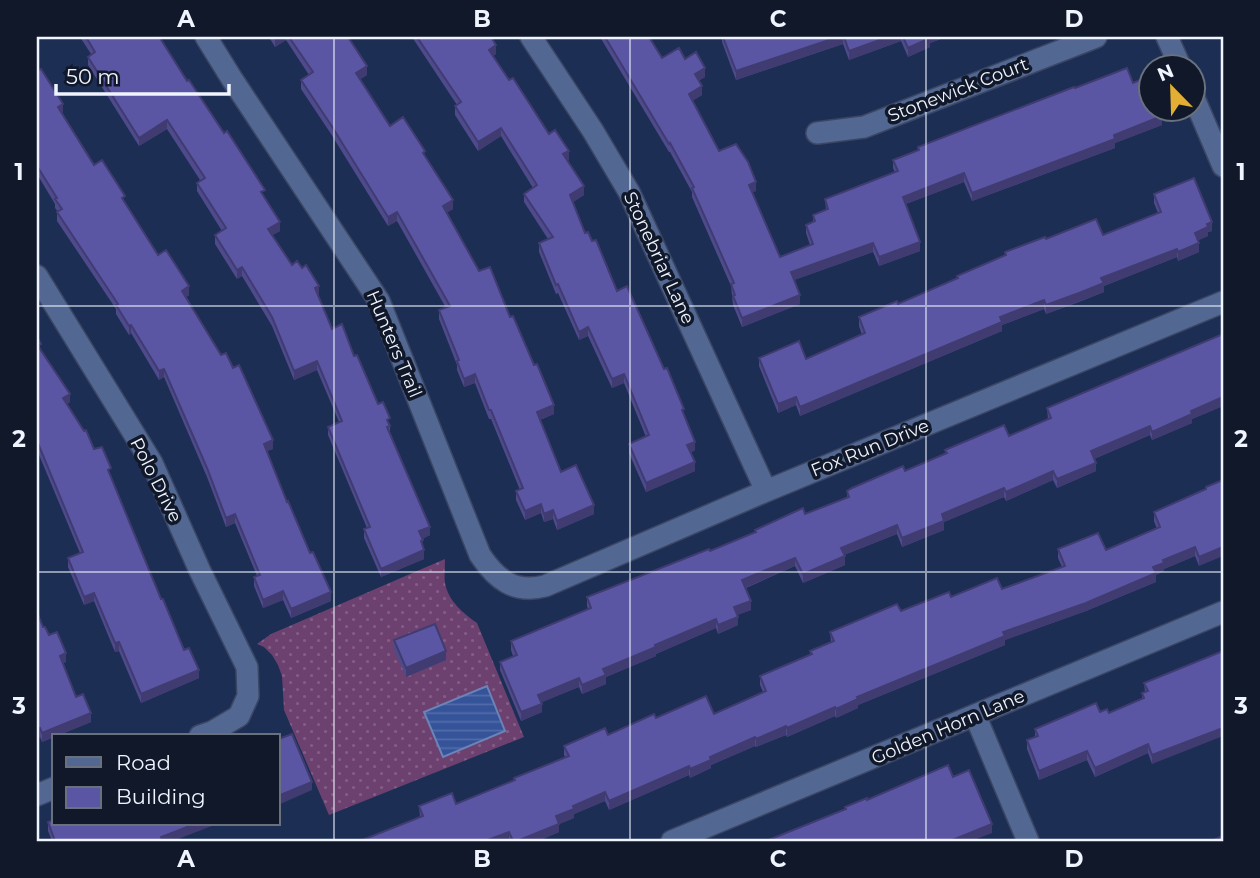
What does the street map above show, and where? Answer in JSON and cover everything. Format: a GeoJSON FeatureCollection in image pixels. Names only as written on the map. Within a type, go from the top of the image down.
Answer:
{"type":"FeatureCollection","features":[{"type":"Feature","properties":{"kind":"street","name":"Hunters Trail"},"geometry":{"type":"LineString","coordinates":[[206,37],[379,300],[480,555],[499,579],[517,587]]}},
{"type":"Feature","properties":{"kind":"street","name":"Stonebriar Lane"},"geometry":{"type":"LineString","coordinates":[[531,37],[593,131],[629,192],[766,491]]}},
{"type":"Feature","properties":{"kind":"street","name":"Stonewick Court"},"geometry":{"type":"LineString","coordinates":[[817,133],[863,127],[1096,37]]}},
{"type":"Feature","properties":{"kind":"street"},"geometry":{"type":"LineString","coordinates":[[1204,122],[1223,166]]}},
{"type":"Feature","properties":{"kind":"street","name":"Polo Drive"},"geometry":{"type":"LineString","coordinates":[[37,276],[152,463],[247,667],[248,695],[239,716],[206,734]]}},
{"type":"Feature","properties":{"kind":"street","name":"Fox Run Drive"},"geometry":{"type":"LineString","coordinates":[[517,587],[534,589],[545,586],[766,491],[1223,302]]}},
{"type":"Feature","properties":{"kind":"street","name":"Golden Horn Lane"},"geometry":{"type":"LineString","coordinates":[[672,841],[1223,612]]}},
{"type":"Feature","properties":{"kind":"street"},"geometry":{"type":"LineString","coordinates":[[975,715],[1028,841]]}},
{"type":"Feature","properties":{"kind":"shaded area"},"geometry":{"type":"Polygon","coordinates":[[[445,559],[445,580],[449,596],[477,623],[524,737],[329,815],[284,710],[282,676],[278,665],[264,647],[257,644],[271,634],[445,559]]]}},
{"type":"Feature","properties":{"kind":"water"},"geometry":{"type":"Polygon","coordinates":[[[487,686],[505,731],[443,757],[424,712],[487,686]]]}},
{"type":"Feature","properties":{"kind":"building"},"geometry":{"type":"Polygon","coordinates":[[[86,37],[160,37],[224,133],[227,131],[265,190],[261,192],[280,222],[268,229],[292,265],[297,261],[302,268],[306,265],[319,286],[315,288],[332,329],[342,324],[354,356],[357,355],[378,404],[383,402],[390,418],[387,420],[390,426],[387,427],[430,527],[419,531],[424,550],[381,569],[364,529],[370,527],[328,427],[342,421],[317,361],[294,371],[272,317],[242,267],[237,270],[215,235],[226,228],[197,183],[205,178],[167,120],[139,138],[88,57],[95,52],[86,37]]]}},
{"type":"Feature","properties":{"kind":"building"},"geometry":{"type":"Polygon","coordinates":[[[289,37],[348,37],[367,66],[356,73],[390,126],[403,117],[453,200],[443,206],[479,271],[490,267],[510,317],[513,316],[534,365],[537,364],[554,405],[537,412],[561,472],[576,465],[594,505],[557,521],[553,510],[544,514],[541,504],[525,511],[516,491],[523,488],[475,374],[464,379],[457,361],[459,360],[439,310],[450,306],[397,212],[388,217],[301,80],[313,72],[289,37]]]}},
{"type":"Feature","properties":{"kind":"building"},"geometry":{"type":"Polygon","coordinates":[[[417,37],[491,37],[496,45],[489,50],[509,80],[513,78],[549,134],[555,130],[569,151],[563,154],[584,186],[570,195],[585,233],[588,232],[592,241],[596,240],[617,291],[627,286],[664,369],[667,368],[695,442],[687,445],[695,462],[646,483],[629,444],[649,435],[624,374],[612,379],[588,327],[579,332],[558,284],[556,285],[539,243],[553,237],[524,194],[537,185],[501,128],[478,142],[455,106],[461,102],[417,37]]]}},
{"type":"Feature","properties":{"kind":"building"},"geometry":{"type":"Polygon","coordinates":[[[605,37],[649,37],[662,58],[679,48],[685,59],[696,52],[705,68],[695,74],[702,86],[689,94],[719,151],[736,144],[748,162],[756,182],[749,185],[780,257],[813,244],[806,225],[815,221],[813,215],[828,209],[825,199],[898,171],[893,160],[919,150],[918,147],[1074,87],[1127,68],[1133,83],[1138,81],[1138,122],[1147,122],[1114,135],[1115,139],[972,193],[964,173],[903,197],[920,242],[879,257],[873,243],[791,272],[800,295],[742,318],[733,296],[735,295],[731,284],[734,283],[692,188],[694,187],[605,37]]]}},
{"type":"Feature","properties":{"kind":"building"},"geometry":{"type":"Polygon","coordinates":[[[723,37],[838,37],[736,71],[723,37]]]}},
{"type":"Feature","properties":{"kind":"building"},"geometry":{"type":"Polygon","coordinates":[[[844,37],[888,37],[849,51],[844,37]]]}},
{"type":"Feature","properties":{"kind":"building"},"geometry":{"type":"Polygon","coordinates":[[[903,37],[929,37],[930,38],[908,48],[903,37]]]}},
{"type":"Feature","properties":{"kind":"building"},"geometry":{"type":"Polygon","coordinates":[[[37,67],[41,69],[63,104],[58,107],[94,165],[102,160],[158,255],[166,250],[189,286],[182,291],[221,355],[226,353],[233,368],[239,365],[273,440],[264,444],[287,502],[331,592],[291,609],[283,591],[263,600],[254,577],[260,575],[235,514],[226,518],[164,369],[159,371],[57,212],[62,209],[37,166],[37,67]]]}},
{"type":"Feature","properties":{"kind":"building"},"geometry":{"type":"Polygon","coordinates":[[[1194,178],[1212,222],[1195,233],[1199,243],[1101,278],[1104,283],[1079,293],[1046,305],[1044,300],[1000,317],[1002,322],[800,407],[796,397],[778,404],[759,358],[799,341],[806,359],[865,333],[859,317],[897,301],[898,304],[958,278],[957,276],[1006,255],[1005,252],[1096,219],[1103,235],[1161,212],[1154,194],[1194,178]]]}},
{"type":"Feature","properties":{"kind":"building"},"geometry":{"type":"Polygon","coordinates":[[[1223,334],[1223,397],[1191,411],[1192,414],[1152,432],[1150,426],[1091,451],[1096,463],[1057,479],[1053,471],[1006,492],[1004,488],[942,514],[944,521],[902,538],[897,525],[841,548],[845,556],[803,574],[795,558],[742,580],[751,601],[734,607],[738,617],[718,625],[716,619],[655,645],[656,647],[603,669],[606,675],[582,685],[579,678],[538,695],[542,704],[521,712],[500,662],[517,655],[511,641],[591,608],[587,597],[709,549],[710,551],[803,508],[805,514],[849,497],[847,491],[852,488],[903,466],[905,471],[947,453],[945,450],[1004,425],[1009,436],[1051,418],[1047,408],[1223,334]]]}},
{"type":"Feature","properties":{"kind":"building"},"geometry":{"type":"Polygon","coordinates":[[[37,337],[41,344],[38,346],[70,394],[63,398],[84,431],[86,430],[94,449],[102,447],[111,468],[108,470],[161,599],[184,650],[189,648],[199,670],[141,694],[94,593],[84,597],[68,558],[83,552],[37,441],[37,337]]]}},
{"type":"Feature","properties":{"kind":"building"},"geometry":{"type":"Polygon","coordinates":[[[1223,480],[1223,547],[1199,557],[1195,547],[1163,560],[1164,563],[1153,567],[1156,573],[1086,603],[1003,632],[1005,636],[857,697],[858,699],[836,709],[835,707],[756,739],[755,737],[710,757],[711,760],[690,769],[689,766],[609,801],[605,792],[556,816],[559,824],[517,841],[513,841],[509,832],[485,841],[360,841],[423,816],[419,806],[452,793],[456,804],[569,756],[564,746],[605,728],[608,735],[654,714],[656,718],[706,696],[714,714],[766,691],[760,676],[812,654],[810,651],[834,641],[830,632],[897,604],[901,611],[949,592],[951,597],[997,578],[1002,589],[1065,566],[1058,549],[1098,533],[1106,550],[1160,527],[1154,512],[1223,480]]]}},
{"type":"Feature","properties":{"kind":"building"},"geometry":{"type":"Polygon","coordinates":[[[37,612],[49,635],[57,632],[66,653],[60,656],[76,697],[83,694],[91,713],[42,733],[40,728],[37,729],[37,612]]]}},
{"type":"Feature","properties":{"kind":"building"},"geometry":{"type":"Polygon","coordinates":[[[435,624],[446,651],[406,668],[394,640],[435,624]]]}},
{"type":"Feature","properties":{"kind":"building"},"geometry":{"type":"Polygon","coordinates":[[[1223,651],[1223,728],[1152,755],[1148,744],[1095,768],[1087,751],[1039,771],[1027,740],[1038,736],[1035,729],[1096,703],[1100,712],[1107,709],[1109,713],[1144,698],[1142,693],[1148,691],[1144,683],[1223,651]]]}},
{"type":"Feature","properties":{"kind":"building"},"geometry":{"type":"Polygon","coordinates":[[[292,734],[312,782],[280,795],[280,739],[292,734]]]}},
{"type":"Feature","properties":{"kind":"building"},"geometry":{"type":"Polygon","coordinates":[[[948,765],[953,777],[969,770],[992,824],[950,841],[766,841],[846,809],[845,807],[948,765]]]}},
{"type":"Feature","properties":{"kind":"building"},"geometry":{"type":"Polygon","coordinates":[[[52,821],[52,826],[190,826],[161,837],[160,841],[55,841],[48,822],[52,821]]]}}]}
